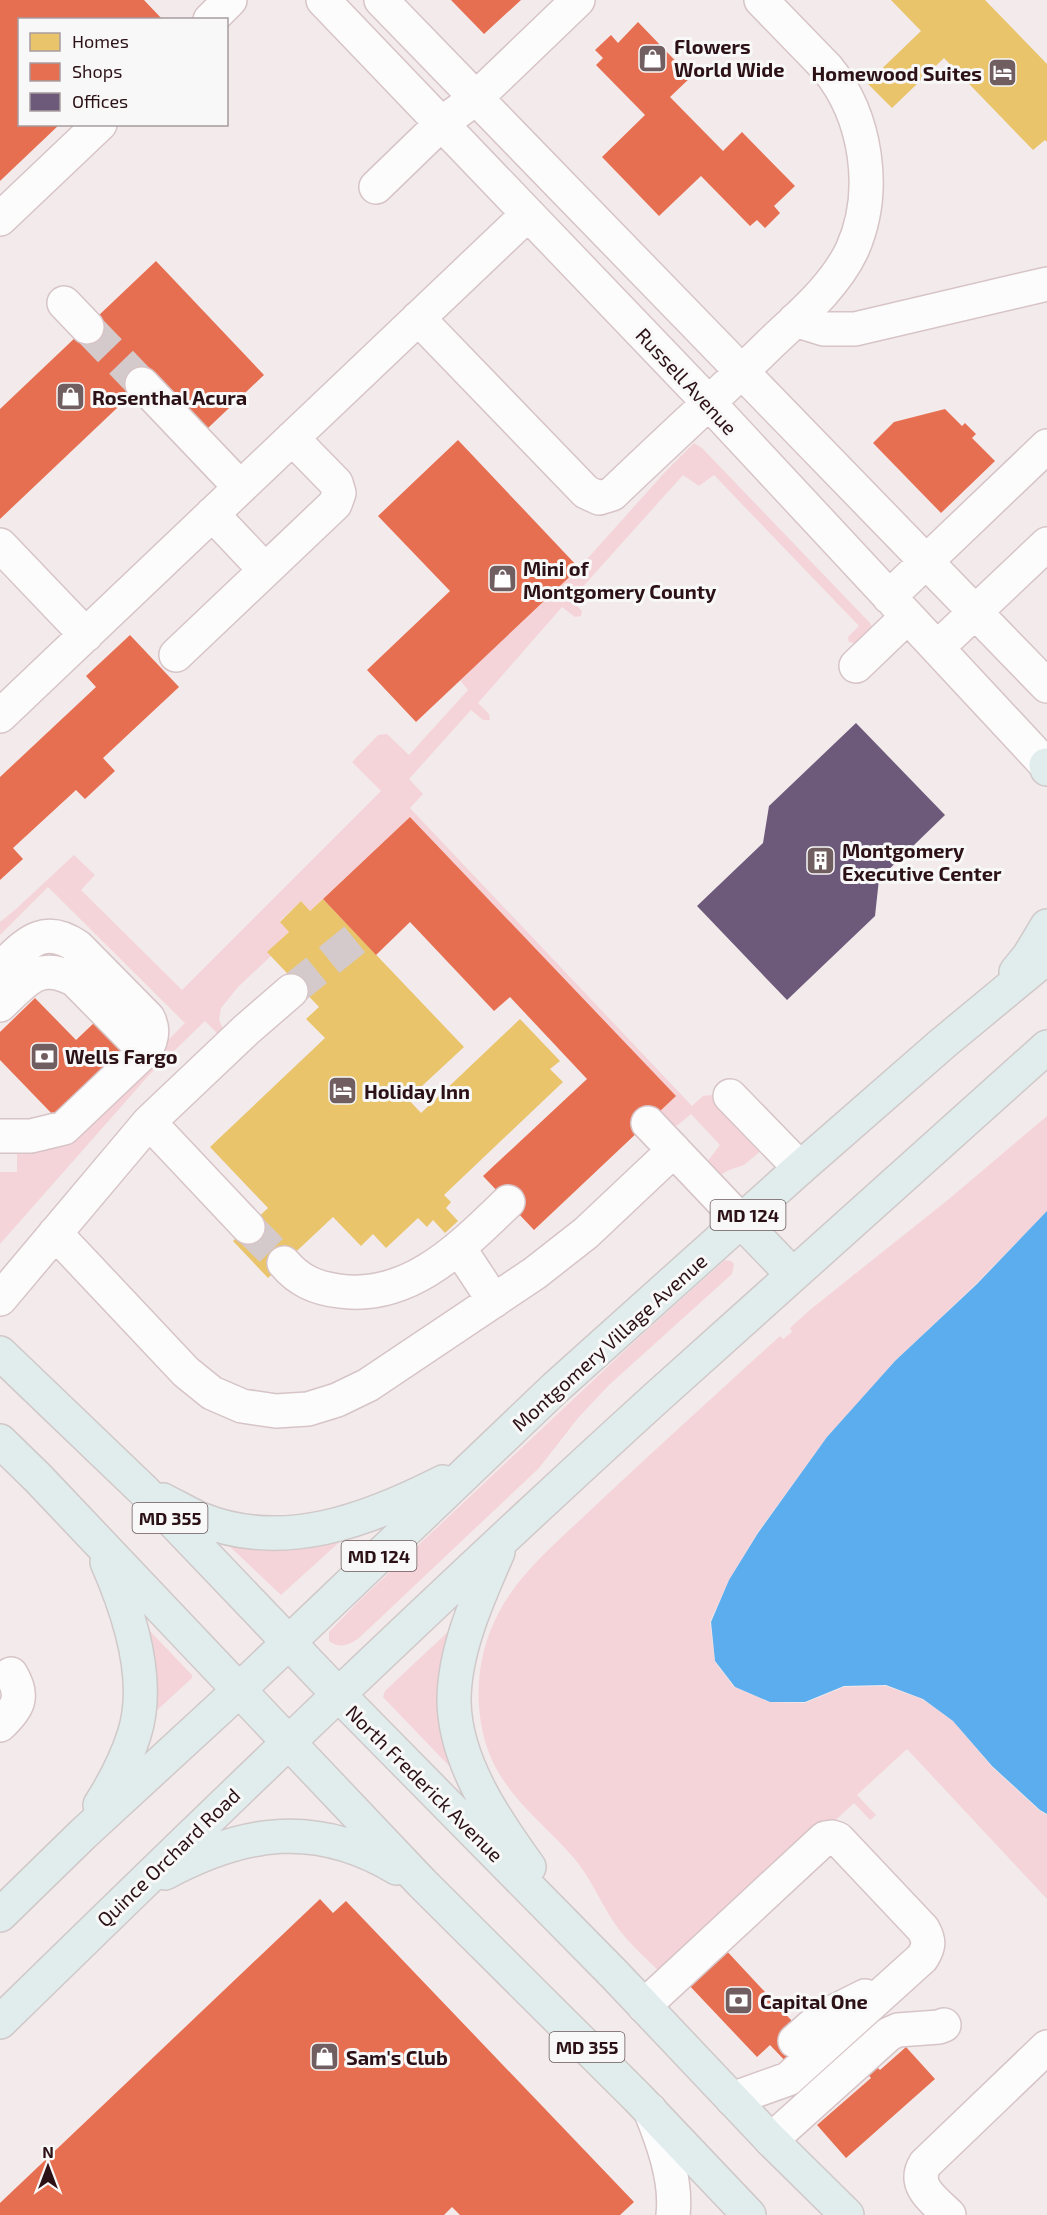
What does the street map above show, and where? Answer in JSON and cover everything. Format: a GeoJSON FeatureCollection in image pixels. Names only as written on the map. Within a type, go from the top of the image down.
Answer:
{"type":"FeatureCollection","features":[{"type":"Feature","properties":{"kind":"main road"},"geometry":{"type":"LineString","coordinates":[[989,1005],[1029,956],[1047,926]]}},
{"type":"Feature","properties":{"kind":"main road","name":"Montgomery Village Avenue"},"geometry":{"type":"LineString","coordinates":[[288,1642],[555,1388],[800,1168],[1047,957]]}},
{"type":"Feature","properties":{"kind":"main road"},"geometry":{"type":"LineString","coordinates":[[338,1694],[793,1275],[1047,1047]]}},
{"type":"Feature","properties":{"kind":"main road"},"geometry":{"type":"LineString","coordinates":[[741,1221],[793,1275]]}},
{"type":"Feature","properties":{"kind":"main road","name":"North Frederick Avenue"},"geometry":{"type":"LineString","coordinates":[[0,1353],[144,1491],[338,1694],[614,1974],[771,2140],[847,2215]]}},
{"type":"Feature","properties":{"kind":"main road","name":"MD 355"},"geometry":{"type":"LineString","coordinates":[[0,1441],[38,1478],[422,1883],[650,2110],[749,2215]]}},
{"type":"Feature","properties":{"kind":"main road"},"geometry":{"type":"LineString","coordinates":[[144,1491],[201,1519],[258,1533],[280,1534],[325,1528],[354,1521],[413,1497],[469,1470]]}},
{"type":"Feature","properties":{"kind":"main road"},"geometry":{"type":"LineString","coordinates":[[504,1539],[485,1581],[459,1659],[454,1702],[459,1738],[478,1786],[516,1849],[614,1974]]}},
{"type":"Feature","properties":{"kind":"main road"},"geometry":{"type":"LineString","coordinates":[[83,1834],[120,1770],[135,1733],[140,1695],[140,1671],[136,1647],[119,1588],[100,1546]]}},
{"type":"Feature","properties":{"kind":"main road","name":"MD 124"},"geometry":{"type":"LineString","coordinates":[[0,1916],[83,1834],[288,1642]]}},
{"type":"Feature","properties":{"kind":"main road","name":"Quince Orchard Road"},"geometry":{"type":"LineString","coordinates":[[0,2022],[338,1694]]}},
{"type":"Feature","properties":{"kind":"main road"},"geometry":{"type":"LineString","coordinates":[[135,1889],[197,1856],[248,1840],[280,1836],[312,1836],[348,1844],[380,1858],[422,1883]]}},
{"type":"Feature","properties":{"kind":"street"},"geometry":{"type":"LineString","coordinates":[[212,18],[230,0]]}},
{"type":"Feature","properties":{"kind":"street","name":"Russell Avenue"},"geometry":{"type":"LineString","coordinates":[[322,0],[709,403],[1046,767]]}},
{"type":"Feature","properties":{"kind":"street"},"geometry":{"type":"LineString","coordinates":[[381,0],[1047,686]]}},
{"type":"Feature","properties":{"kind":"street"},"geometry":{"type":"LineString","coordinates":[[376,186],[441,124],[476,98],[578,0]]}},
{"type":"Feature","properties":{"kind":"street"},"geometry":{"type":"LineString","coordinates":[[418,318],[586,492],[599,498],[612,494],[795,320],[825,289],[852,250],[864,208],[866,189],[862,146],[852,110],[836,80],[761,0]]}},
{"type":"Feature","properties":{"kind":"street"},"geometry":{"type":"LineString","coordinates":[[0,219],[98,126]]}},
{"type":"Feature","properties":{"kind":"street"},"geometry":{"type":"LineString","coordinates":[[0,716],[528,214]]}},
{"type":"Feature","properties":{"kind":"street"},"geometry":{"type":"LineString","coordinates":[[795,320],[824,329],[855,329],[1047,284]]}},
{"type":"Feature","properties":{"kind":"street"},"geometry":{"type":"LineString","coordinates":[[64,303],[87,327]]}},
{"type":"Feature","properties":{"kind":"street"},"geometry":{"type":"LineString","coordinates":[[142,384],[240,487]]}},
{"type":"Feature","properties":{"kind":"street"},"geometry":{"type":"LineString","coordinates":[[176,655],[335,504],[339,493],[336,483],[292,438]]}},
{"type":"Feature","properties":{"kind":"street"},"geometry":{"type":"LineString","coordinates":[[856,666],[898,607],[926,561],[1047,446]]}},
{"type":"Feature","properties":{"kind":"street"},"geometry":{"type":"LineString","coordinates":[[212,514],[265,570]]}},
{"type":"Feature","properties":{"kind":"street"},"geometry":{"type":"LineString","coordinates":[[938,648],[1047,544]]}},
{"type":"Feature","properties":{"kind":"street"},"geometry":{"type":"LineString","coordinates":[[0,545],[86,634]]}},
{"type":"Feature","properties":{"kind":"street"},"geometry":{"type":"LineString","coordinates":[[0,969],[25,945],[36,938],[50,935],[64,938],[78,947],[148,1018],[152,1033],[145,1051],[64,1128],[31,1136],[0,1136]]}},
{"type":"Feature","properties":{"kind":"street"},"geometry":{"type":"LineString","coordinates":[[0,1005],[35,974],[53,972],[64,974],[75,980],[145,1051]]}},
{"type":"Feature","properties":{"kind":"street"},"geometry":{"type":"LineString","coordinates":[[0,1299],[149,1122],[246,1030],[291,991]]}},
{"type":"Feature","properties":{"kind":"street"},"geometry":{"type":"LineString","coordinates":[[730,1096],[800,1168]]}},
{"type":"Feature","properties":{"kind":"street"},"geometry":{"type":"LineString","coordinates":[[149,1122],[249,1227]]}},
{"type":"Feature","properties":{"kind":"street"},"geometry":{"type":"LineString","coordinates":[[648,1123],[741,1221]]}},
{"type":"Feature","properties":{"kind":"street"},"geometry":{"type":"LineString","coordinates":[[55,1233],[186,1372],[212,1393],[242,1406],[276,1411],[308,1409],[337,1401],[368,1385],[561,1254],[674,1150]]}},
{"type":"Feature","properties":{"kind":"street"},"geometry":{"type":"LineString","coordinates":[[284,1263],[294,1275],[308,1284],[326,1290],[363,1292],[382,1289],[417,1277],[459,1248],[508,1202]]}},
{"type":"Feature","properties":{"kind":"street"},"geometry":{"type":"LineString","coordinates":[[459,1248],[494,1301]]}},
{"type":"Feature","properties":{"kind":"street"},"geometry":{"type":"LineString","coordinates":[[0,1725],[16,1707],[19,1696],[17,1684],[11,1674]]}},
{"type":"Feature","properties":{"kind":"street"},"geometry":{"type":"LineString","coordinates":[[644,2006],[825,1838],[832,1836],[838,1839],[923,1929],[929,1944],[922,1958],[788,2079],[732,2099]]}},
{"type":"Feature","properties":{"kind":"street"},"geometry":{"type":"LineString","coordinates":[[732,2099],[821,2018],[896,1981]]}},
{"type":"Feature","properties":{"kind":"street"},"geometry":{"type":"LineString","coordinates":[[771,2140],[889,2034],[898,2030],[944,2025]]}},
{"type":"Feature","properties":{"kind":"street"},"geometry":{"type":"LineString","coordinates":[[949,2215],[924,2190],[921,2184],[921,2170],[1047,2047]]}},
{"type":"Feature","properties":{"kind":"street"},"geometry":{"type":"LineString","coordinates":[[650,2110],[663,2146],[670,2179],[673,2215]]}},
{"type":"Feature","properties":{"kind":"shaded area"},"geometry":{"type":"Polygon","coordinates":[[[694,443],[702,448],[870,623],[874,631],[859,644],[849,642],[848,637],[859,626],[714,475],[699,486],[683,475],[571,600],[582,611],[581,616],[575,617],[562,607],[478,703],[489,714],[490,720],[483,720],[471,710],[409,779],[423,794],[410,808],[692,1106],[703,1096],[711,1095],[763,1149],[744,1165],[717,1177],[707,1162],[720,1145],[691,1114],[678,1125],[672,1126],[658,1113],[675,1096],[410,817],[310,911],[301,901],[280,921],[289,932],[268,952],[271,956],[238,987],[221,1008],[219,1020],[224,1031],[219,1035],[205,1021],[149,1075],[0,1244],[0,1172],[17,1172],[17,1151],[142,1067],[185,1023],[48,887],[0,935],[0,922],[74,855],[95,875],[81,890],[182,990],[381,791],[352,762],[378,735],[387,734],[409,755],[468,690],[460,680],[579,568],[694,443]]]}},
{"type":"Feature","properties":{"kind":"shaded area"},"geometry":{"type":"Polygon","coordinates":[[[1047,1116],[1047,1211],[977,1283],[895,1361],[827,1437],[758,1532],[729,1580],[710,1622],[715,1662],[734,1687],[769,1702],[805,1703],[844,1687],[886,1686],[922,1699],[953,1721],[992,1767],[1047,1815],[1047,1899],[907,1749],[857,1795],[876,1815],[870,1820],[854,1803],[665,1977],[620,1931],[580,1865],[515,1796],[496,1769],[484,1735],[479,1700],[481,1663],[491,1629],[508,1596],[531,1568],[665,1441],[780,1336],[783,1339],[792,1332],[790,1328],[811,1309],[949,1199],[1047,1116]]]}},
{"type":"Feature","properties":{"kind":"shaded area"},"geometry":{"type":"Polygon","coordinates":[[[725,1260],[734,1264],[732,1274],[609,1385],[578,1418],[539,1468],[359,1638],[344,1645],[337,1645],[329,1641],[329,1632],[358,1602],[634,1342],[725,1260]]]}},
{"type":"Feature","properties":{"kind":"shaded area"},"geometry":{"type":"Polygon","coordinates":[[[345,1537],[281,1595],[223,1540],[345,1537]]]}},
{"type":"Feature","properties":{"kind":"shaded area"},"geometry":{"type":"Polygon","coordinates":[[[452,1628],[453,1770],[383,1697],[385,1691],[452,1628]]]}},
{"type":"Feature","properties":{"kind":"shaded area"},"geometry":{"type":"Polygon","coordinates":[[[148,1629],[192,1675],[192,1678],[154,1713],[148,1629]]]}},
{"type":"Feature","properties":{"kind":"water"},"geometry":{"type":"Polygon","coordinates":[[[1047,1211],[1047,1814],[992,1766],[953,1721],[923,1699],[886,1685],[844,1686],[805,1702],[770,1702],[735,1687],[715,1661],[711,1622],[729,1580],[758,1533],[827,1437],[895,1361],[977,1284],[1047,1211]]]}},
{"type":"Feature","properties":{"kind":"building: Homes","name":"Homewood Suites"},"geometry":{"type":"Polygon","coordinates":[[[891,0],[985,0],[1047,64],[1047,142],[1045,140],[1033,150],[944,58],[892,108],[867,83],[921,31],[891,0]]]}},
{"type":"Feature","properties":{"kind":"building: Homes","name":"Holiday Inn"},"geometry":{"type":"Polygon","coordinates":[[[323,899],[464,1047],[408,1099],[421,1113],[520,1019],[560,1061],[550,1069],[563,1082],[444,1195],[451,1202],[446,1208],[458,1221],[445,1233],[433,1220],[427,1227],[418,1218],[386,1248],[373,1234],[361,1246],[333,1217],[268,1278],[233,1241],[268,1208],[210,1147],[325,1038],[306,1019],[319,1007],[267,952],[289,932],[280,922],[301,901],[310,911],[323,899]]]}},
{"type":"Feature","properties":{"kind":"building: Shops"},"geometry":{"type":"Polygon","coordinates":[[[0,0],[144,0],[161,18],[18,18],[18,126],[58,126],[0,181],[0,0]]]}},
{"type":"Feature","properties":{"kind":"building: Shops"},"geometry":{"type":"Polygon","coordinates":[[[451,0],[521,0],[484,34],[451,0]]]}},
{"type":"Feature","properties":{"kind":"building: Shops"},"geometry":{"type":"Polygon","coordinates":[[[638,22],[691,77],[670,97],[723,151],[742,132],[795,186],[774,206],[780,213],[765,228],[757,220],[750,226],[701,176],[659,216],[602,157],[645,115],[596,65],[603,58],[595,50],[611,35],[618,43],[638,22]]]}},
{"type":"Feature","properties":{"kind":"building: Shops","name":"Rosenthal Acura"},"geometry":{"type":"Polygon","coordinates":[[[156,261],[264,375],[208,428],[155,372],[0,519],[0,409],[156,261]]]}},
{"type":"Feature","properties":{"kind":"building: Shops"},"geometry":{"type":"Polygon","coordinates":[[[945,409],[962,426],[965,423],[976,434],[972,438],[995,461],[941,513],[873,443],[894,422],[945,409]]]}},
{"type":"Feature","properties":{"kind":"building: Shops","name":"Mini of Montgomery County"},"geometry":{"type":"Polygon","coordinates":[[[458,440],[579,568],[416,722],[367,670],[450,591],[378,516],[458,440]]]}},
{"type":"Feature","properties":{"kind":"building: Shops"},"geometry":{"type":"Polygon","coordinates":[[[130,635],[179,687],[103,758],[115,771],[85,799],[76,790],[13,848],[23,859],[0,880],[0,777],[96,687],[86,676],[130,635]]]}},
{"type":"Feature","properties":{"kind":"building: Shops"},"geometry":{"type":"Polygon","coordinates":[[[410,817],[676,1096],[534,1230],[483,1176],[587,1079],[510,997],[494,1011],[410,922],[376,955],[323,899],[410,817]]]}},
{"type":"Feature","properties":{"kind":"building: Shops"},"geometry":{"type":"Polygon","coordinates":[[[35,998],[76,1040],[95,1022],[125,1052],[56,1118],[0,1060],[0,1032],[35,998]]]}},
{"type":"Feature","properties":{"kind":"building: Shops","name":"Sam's Club"},"geometry":{"type":"Polygon","coordinates":[[[320,1899],[333,1913],[346,1901],[634,2202],[620,2215],[460,2215],[452,2207],[444,2215],[0,2215],[0,2203],[320,1899]]]}},
{"type":"Feature","properties":{"kind":"building: Shops","name":"Capital One"},"geometry":{"type":"Polygon","coordinates":[[[723,1947],[792,2021],[783,2029],[807,2054],[792,2068],[770,2045],[757,2057],[686,1982],[723,1947]]]}},
{"type":"Feature","properties":{"kind":"building: Shops"},"geometry":{"type":"Polygon","coordinates":[[[906,2047],[935,2079],[846,2158],[817,2125],[871,2078],[865,2071],[874,2064],[880,2070],[906,2047]]]}},
{"type":"Feature","properties":{"kind":"building: Offices","name":"Montgomery Executive Center"},"geometry":{"type":"Polygon","coordinates":[[[856,723],[945,815],[879,879],[875,916],[787,1000],[697,906],[763,843],[769,806],[856,723]]]}},
{"type":"Feature","properties":{"kind":"tunnel"},"geometry":{"type":"LineString","coordinates":[[87,327],[142,384]]}},
{"type":"Feature","properties":{"kind":"tunnel"},"geometry":{"type":"LineString","coordinates":[[291,991],[359,936]]}},
{"type":"Feature","properties":{"kind":"tunnel"},"geometry":{"type":"LineString","coordinates":[[248,1227],[284,1263]]}},
{"type":"Feature","properties":{"kind":"place","name":"Flowers World Wide"},"geometry":{"type":"Point","coordinates":[653,58]}},
{"type":"Feature","properties":{"kind":"place","name":"Homewood Suites"},"geometry":{"type":"Point","coordinates":[1003,73]}},
{"type":"Feature","properties":{"kind":"place","name":"Rosenthal Acura"},"geometry":{"type":"Point","coordinates":[71,397]}},
{"type":"Feature","properties":{"kind":"place","name":"Mini of Montgomery County"},"geometry":{"type":"Point","coordinates":[502,579]}},
{"type":"Feature","properties":{"kind":"place","name":"Montgomery Executive Center"},"geometry":{"type":"Point","coordinates":[821,861]}},
{"type":"Feature","properties":{"kind":"place","name":"Wells Fargo"},"geometry":{"type":"Point","coordinates":[44,1056]}},
{"type":"Feature","properties":{"kind":"place","name":"Holiday Inn"},"geometry":{"type":"Point","coordinates":[343,1091]}},
{"type":"Feature","properties":{"kind":"place","name":"Capital One"},"geometry":{"type":"Point","coordinates":[739,2001]}},
{"type":"Feature","properties":{"kind":"place","name":"Sam's Club"},"geometry":{"type":"Point","coordinates":[325,2057]}}]}
